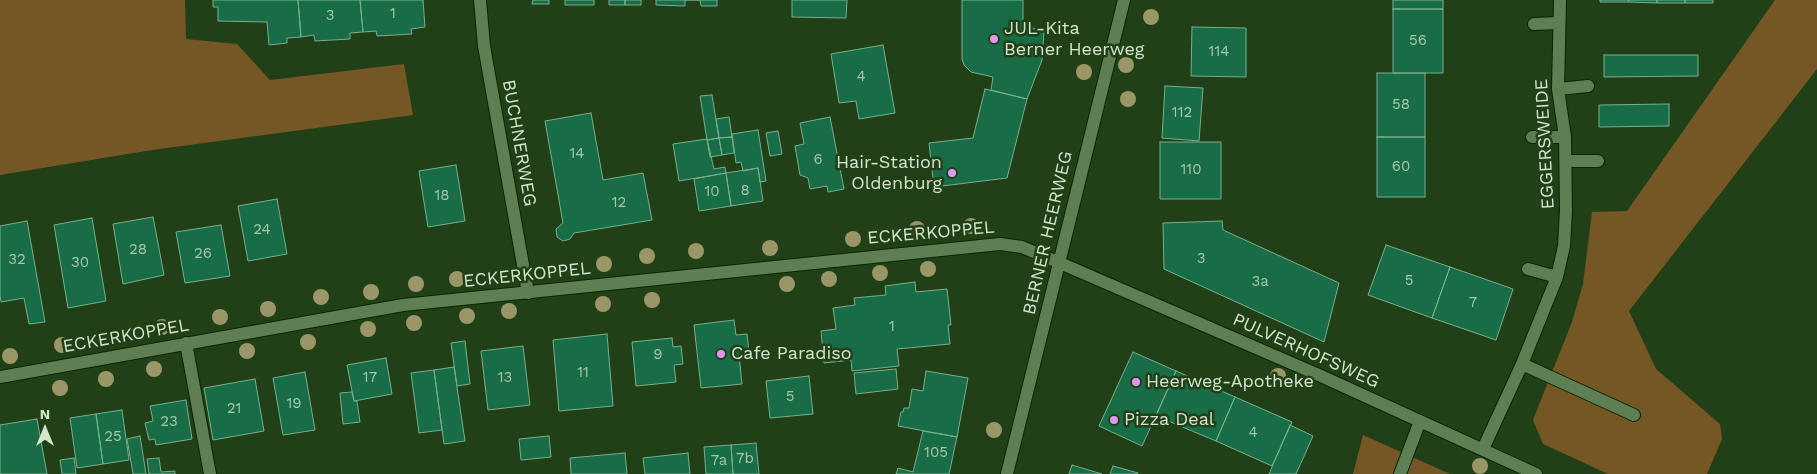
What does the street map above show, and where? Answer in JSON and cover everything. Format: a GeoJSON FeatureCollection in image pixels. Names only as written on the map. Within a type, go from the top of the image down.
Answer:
{"type":"FeatureCollection","features":[{"type":"Feature","properties":{"kind":"street","name":"BUCHNERWEG"},"geometry":{"type":"LineString","coordinates":[[480,0],[484,46],[528,292]]}},
{"type":"Feature","properties":{"kind":"street","name":"BERNER HEERWEG"},"geometry":{"type":"LineString","coordinates":[[1007,474],[1124,0]]}},
{"type":"Feature","properties":{"kind":"street","name":"EGGERSWEIDE"},"geometry":{"type":"LineString","coordinates":[[1483,449],[1522,364],[1557,277],[1564,246],[1566,161],[1565,136],[1558,88],[1560,0]]}},
{"type":"Feature","properties":{"kind":"street"},"geometry":{"type":"LineString","coordinates":[[1534,24],[1559,24]]}},
{"type":"Feature","properties":{"kind":"street"},"geometry":{"type":"LineString","coordinates":[[1558,88],[1588,86]]}},
{"type":"Feature","properties":{"kind":"street"},"geometry":{"type":"LineString","coordinates":[[1532,137],[1565,136]]}},
{"type":"Feature","properties":{"kind":"street"},"geometry":{"type":"LineString","coordinates":[[1566,161],[1598,161]]}},
{"type":"Feature","properties":{"kind":"street","name":"ECKERKOPPEL"},"geometry":{"type":"LineString","coordinates":[[0,377],[403,305],[983,244],[1022,247],[1060,262]]}},
{"type":"Feature","properties":{"kind":"street","name":"PULVERHOFSWEG"},"geometry":{"type":"LineString","coordinates":[[1060,262],[1536,474]]}},
{"type":"Feature","properties":{"kind":"street"},"geometry":{"type":"LineString","coordinates":[[1528,269],[1557,277]]}},
{"type":"Feature","properties":{"kind":"street"},"geometry":{"type":"LineString","coordinates":[[186,343],[210,474]]}},
{"type":"Feature","properties":{"kind":"street"},"geometry":{"type":"LineString","coordinates":[[1522,364],[1634,415]]}},
{"type":"Feature","properties":{"kind":"street"},"geometry":{"type":"LineString","coordinates":[[1400,474],[1420,421]]}},
{"type":"Feature","properties":{"kind":"shaded area"},"geometry":{"type":"Polygon","coordinates":[[[0,0],[185,0],[186,39],[237,44],[270,80],[404,64],[413,115],[152,150],[0,175],[0,0]]]}},
{"type":"Feature","properties":{"kind":"shaded area"},"geometry":{"type":"Polygon","coordinates":[[[1775,0],[1817,0],[1817,69],[1629,311],[1656,369],[1720,424],[1722,439],[1707,474],[1608,474],[1543,444],[1533,420],[1572,322],[1583,284],[1592,212],[1627,211],[1775,0]]]}},
{"type":"Feature","properties":{"kind":"shaded area"},"geometry":{"type":"Polygon","coordinates":[[[1363,435],[1450,474],[1353,474],[1363,435]]]}},
{"type":"Feature","properties":{"kind":"building"},"geometry":{"type":"Polygon","coordinates":[[[213,0],[298,0],[301,37],[287,38],[287,43],[269,45],[267,22],[218,21],[218,7],[213,7],[213,0]]]}},
{"type":"Feature","properties":{"kind":"building"},"geometry":{"type":"Polygon","coordinates":[[[298,0],[360,0],[363,32],[350,33],[350,39],[315,41],[314,35],[301,37],[298,0]]]}},
{"type":"Feature","properties":{"kind":"building"},"geometry":{"type":"Polygon","coordinates":[[[360,0],[423,0],[425,27],[411,29],[412,34],[377,36],[376,31],[363,32],[360,0]]]}},
{"type":"Feature","properties":{"kind":"building"},"geometry":{"type":"Polygon","coordinates":[[[533,0],[549,0],[549,4],[532,4],[533,0]]]}},
{"type":"Feature","properties":{"kind":"building"},"geometry":{"type":"Polygon","coordinates":[[[565,0],[594,0],[594,5],[565,5],[565,0]]]}},
{"type":"Feature","properties":{"kind":"building"},"geometry":{"type":"Polygon","coordinates":[[[609,0],[625,0],[625,5],[609,5],[609,0]]]}},
{"type":"Feature","properties":{"kind":"building"},"geometry":{"type":"Polygon","coordinates":[[[625,0],[641,0],[641,5],[625,5],[625,0]]]}},
{"type":"Feature","properties":{"kind":"building"},"geometry":{"type":"Polygon","coordinates":[[[656,0],[685,0],[685,6],[656,5],[656,0]]]}},
{"type":"Feature","properties":{"kind":"building"},"geometry":{"type":"Polygon","coordinates":[[[700,0],[717,0],[717,6],[701,6],[700,0]]]}},
{"type":"Feature","properties":{"kind":"building"},"geometry":{"type":"Polygon","coordinates":[[[792,0],[847,0],[846,18],[792,17],[792,0]]]}},
{"type":"Feature","properties":{"kind":"building"},"geometry":{"type":"Polygon","coordinates":[[[962,0],[1023,0],[1023,20],[1033,28],[1044,31],[1042,60],[1027,99],[991,90],[993,77],[971,72],[964,65],[962,59],[962,0]]]}},
{"type":"Feature","properties":{"kind":"building"},"geometry":{"type":"Polygon","coordinates":[[[1393,0],[1443,0],[1443,9],[1393,9],[1393,0]]]}},
{"type":"Feature","properties":{"kind":"building"},"geometry":{"type":"Polygon","coordinates":[[[1600,0],[1629,0],[1628,2],[1600,2],[1600,0]]]}},
{"type":"Feature","properties":{"kind":"building"},"geometry":{"type":"Polygon","coordinates":[[[1629,0],[1657,0],[1657,3],[1628,2],[1629,0]]]}},
{"type":"Feature","properties":{"kind":"building"},"geometry":{"type":"Polygon","coordinates":[[[1657,0],[1685,0],[1685,3],[1657,3],[1657,0]]]}},
{"type":"Feature","properties":{"kind":"building"},"geometry":{"type":"Polygon","coordinates":[[[1685,0],[1713,0],[1713,3],[1685,3],[1685,0]]]}},
{"type":"Feature","properties":{"kind":"building"},"geometry":{"type":"Polygon","coordinates":[[[1393,9],[1443,9],[1443,73],[1393,73],[1393,9]]]}},
{"type":"Feature","properties":{"kind":"building"},"geometry":{"type":"Polygon","coordinates":[[[1192,27],[1246,28],[1246,77],[1191,76],[1192,27]]]}},
{"type":"Feature","properties":{"kind":"building"},"geometry":{"type":"Polygon","coordinates":[[[883,45],[895,113],[859,119],[856,101],[839,103],[831,54],[883,45]]]}},
{"type":"Feature","properties":{"kind":"building"},"geometry":{"type":"Polygon","coordinates":[[[1604,55],[1698,55],[1698,76],[1604,77],[1604,55]]]}},
{"type":"Feature","properties":{"kind":"building"},"geometry":{"type":"Polygon","coordinates":[[[1377,73],[1425,73],[1425,137],[1377,137],[1377,73]]]}},
{"type":"Feature","properties":{"kind":"building"},"geometry":{"type":"Polygon","coordinates":[[[1165,86],[1203,88],[1199,141],[1162,138],[1165,86]]]}},
{"type":"Feature","properties":{"kind":"building"},"geometry":{"type":"Polygon","coordinates":[[[985,89],[1027,99],[1007,178],[934,187],[929,143],[973,138],[985,89]]]}},
{"type":"Feature","properties":{"kind":"building"},"geometry":{"type":"Polygon","coordinates":[[[712,95],[719,138],[707,140],[700,96],[712,95]]]}},
{"type":"Feature","properties":{"kind":"building"},"geometry":{"type":"Polygon","coordinates":[[[1669,104],[1669,126],[1599,127],[1599,105],[1669,104]]]}},
{"type":"Feature","properties":{"kind":"building"},"geometry":{"type":"Polygon","coordinates":[[[591,113],[603,180],[643,173],[652,220],[574,233],[570,239],[563,241],[557,237],[556,229],[563,223],[545,121],[591,113]]]}},
{"type":"Feature","properties":{"kind":"building"},"geometry":{"type":"Polygon","coordinates":[[[729,117],[732,137],[719,138],[716,119],[729,117]]]}},
{"type":"Feature","properties":{"kind":"building"},"geometry":{"type":"Polygon","coordinates":[[[830,117],[844,189],[828,192],[827,186],[810,189],[808,178],[800,175],[795,146],[804,144],[800,123],[830,117]]]}},
{"type":"Feature","properties":{"kind":"building"},"geometry":{"type":"Polygon","coordinates":[[[758,130],[766,181],[760,182],[758,168],[743,171],[741,162],[736,163],[732,134],[758,130]]]}},
{"type":"Feature","properties":{"kind":"building"},"geometry":{"type":"Polygon","coordinates":[[[778,131],[782,154],[770,156],[766,133],[778,131]]]}},
{"type":"Feature","properties":{"kind":"building"},"geometry":{"type":"Polygon","coordinates":[[[732,137],[734,153],[722,155],[719,138],[732,137]]]}},
{"type":"Feature","properties":{"kind":"building"},"geometry":{"type":"Polygon","coordinates":[[[1377,137],[1425,137],[1425,197],[1377,197],[1377,137]]]}},
{"type":"Feature","properties":{"kind":"building"},"geometry":{"type":"Polygon","coordinates":[[[719,138],[722,155],[710,157],[707,140],[719,138]]]}},
{"type":"Feature","properties":{"kind":"building"},"geometry":{"type":"Polygon","coordinates":[[[707,139],[714,169],[725,167],[726,173],[679,181],[673,144],[707,139]]]}},
{"type":"Feature","properties":{"kind":"building"},"geometry":{"type":"Polygon","coordinates":[[[1160,142],[1221,142],[1221,199],[1160,199],[1160,142]]]}},
{"type":"Feature","properties":{"kind":"building"},"geometry":{"type":"Polygon","coordinates":[[[456,165],[465,221],[428,227],[419,171],[456,165]]]}},
{"type":"Feature","properties":{"kind":"building"},"geometry":{"type":"Polygon","coordinates":[[[758,168],[763,201],[731,206],[726,173],[758,168]]]}},
{"type":"Feature","properties":{"kind":"building"},"geometry":{"type":"Polygon","coordinates":[[[726,173],[731,206],[699,211],[694,179],[726,173]]]}},
{"type":"Feature","properties":{"kind":"building"},"geometry":{"type":"Polygon","coordinates":[[[277,199],[287,254],[248,261],[238,206],[277,199]]]}},
{"type":"Feature","properties":{"kind":"building"},"geometry":{"type":"Polygon","coordinates":[[[153,217],[164,275],[123,284],[113,224],[153,217]]]}},
{"type":"Feature","properties":{"kind":"building"},"geometry":{"type":"Polygon","coordinates":[[[92,218],[106,301],[68,308],[54,225],[92,218]]]}},
{"type":"Feature","properties":{"kind":"building"},"geometry":{"type":"Polygon","coordinates":[[[27,221],[45,322],[29,324],[24,298],[1,302],[0,295],[0,226],[27,221]]]}},
{"type":"Feature","properties":{"kind":"building"},"geometry":{"type":"Polygon","coordinates":[[[1222,221],[1223,230],[1339,283],[1324,342],[1164,269],[1163,223],[1222,221]]]}},
{"type":"Feature","properties":{"kind":"building"},"geometry":{"type":"Polygon","coordinates":[[[221,225],[230,276],[185,283],[176,232],[221,225]]]}},
{"type":"Feature","properties":{"kind":"building"},"geometry":{"type":"Polygon","coordinates":[[[1386,245],[1450,267],[1432,318],[1368,295],[1386,245]]]}},
{"type":"Feature","properties":{"kind":"building"},"geometry":{"type":"Polygon","coordinates":[[[1450,267],[1513,289],[1496,340],[1432,318],[1450,267]]]}},
{"type":"Feature","properties":{"kind":"building"},"geometry":{"type":"Polygon","coordinates":[[[915,282],[916,292],[947,289],[951,325],[948,325],[950,344],[897,349],[899,366],[852,371],[851,360],[824,363],[821,331],[836,329],[833,308],[855,305],[854,298],[886,295],[885,286],[915,282]]]}},
{"type":"Feature","properties":{"kind":"building","name":"Cafe Paradiso"},"geometry":{"type":"Polygon","coordinates":[[[734,320],[736,335],[747,334],[749,353],[739,355],[742,384],[701,388],[694,325],[734,320]]]}},
{"type":"Feature","properties":{"kind":"building"},"geometry":{"type":"Polygon","coordinates":[[[607,334],[613,406],[559,411],[553,340],[607,334]]]}},
{"type":"Feature","properties":{"kind":"building"},"geometry":{"type":"Polygon","coordinates":[[[672,338],[673,347],[681,346],[683,364],[674,365],[676,382],[636,386],[632,342],[672,338]]]}},
{"type":"Feature","properties":{"kind":"building"},"geometry":{"type":"Polygon","coordinates":[[[465,341],[470,384],[457,386],[451,343],[465,341]]]}},
{"type":"Feature","properties":{"kind":"building"},"geometry":{"type":"Polygon","coordinates":[[[523,346],[530,405],[488,410],[481,351],[523,346]]]}},
{"type":"Feature","properties":{"kind":"building"},"geometry":{"type":"Polygon","coordinates":[[[1133,352],[1176,371],[1142,446],[1099,426],[1133,352]]]}},
{"type":"Feature","properties":{"kind":"building"},"geometry":{"type":"Polygon","coordinates":[[[386,358],[392,394],[354,401],[347,365],[386,358]]]}},
{"type":"Feature","properties":{"kind":"building"},"geometry":{"type":"Polygon","coordinates":[[[454,367],[465,441],[444,444],[434,370],[454,367]]]}},
{"type":"Feature","properties":{"kind":"building"},"geometry":{"type":"Polygon","coordinates":[[[896,369],[898,389],[856,394],[854,373],[896,369]]]}},
{"type":"Feature","properties":{"kind":"building"},"geometry":{"type":"Polygon","coordinates":[[[434,370],[442,430],[419,433],[411,373],[434,370]]]}},
{"type":"Feature","properties":{"kind":"building"},"geometry":{"type":"Polygon","coordinates":[[[926,371],[968,378],[957,437],[898,426],[901,412],[903,412],[904,408],[909,408],[912,389],[923,391],[926,371]]]}},
{"type":"Feature","properties":{"kind":"building"},"geometry":{"type":"Polygon","coordinates":[[[1176,371],[1235,397],[1216,441],[1156,416],[1176,371]]]}},
{"type":"Feature","properties":{"kind":"building"},"geometry":{"type":"Polygon","coordinates":[[[305,372],[315,430],[283,435],[273,378],[305,372]]]}},
{"type":"Feature","properties":{"kind":"building"},"geometry":{"type":"Polygon","coordinates":[[[809,376],[813,414],[770,418],[766,381],[809,376]]]}},
{"type":"Feature","properties":{"kind":"building"},"geometry":{"type":"Polygon","coordinates":[[[255,379],[264,431],[213,440],[204,388],[255,379]]]}},
{"type":"Feature","properties":{"kind":"building"},"geometry":{"type":"Polygon","coordinates":[[[352,392],[354,401],[357,401],[360,422],[343,424],[340,393],[352,392]]]}},
{"type":"Feature","properties":{"kind":"building"},"geometry":{"type":"Polygon","coordinates":[[[1235,397],[1292,422],[1272,466],[1216,441],[1235,397]]]}},
{"type":"Feature","properties":{"kind":"building"},"geometry":{"type":"Polygon","coordinates":[[[186,400],[192,439],[156,445],[155,439],[149,440],[145,423],[153,421],[150,406],[186,400]]]}},
{"type":"Feature","properties":{"kind":"building"},"geometry":{"type":"Polygon","coordinates":[[[122,410],[129,460],[103,464],[96,414],[122,410]]]}},
{"type":"Feature","properties":{"kind":"building"},"geometry":{"type":"Polygon","coordinates":[[[96,414],[103,464],[77,468],[70,418],[96,414]]]}},
{"type":"Feature","properties":{"kind":"building"},"geometry":{"type":"Polygon","coordinates":[[[37,419],[47,474],[0,474],[0,425],[37,419]]]}},
{"type":"Feature","properties":{"kind":"building"},"geometry":{"type":"Polygon","coordinates":[[[1290,425],[1313,436],[1296,474],[1269,474],[1290,425]]]}},
{"type":"Feature","properties":{"kind":"building"},"geometry":{"type":"Polygon","coordinates":[[[923,431],[957,437],[949,474],[896,474],[898,468],[913,472],[923,431]]]}},
{"type":"Feature","properties":{"kind":"building"},"geometry":{"type":"Polygon","coordinates":[[[140,436],[146,474],[133,474],[127,439],[140,436]]]}},
{"type":"Feature","properties":{"kind":"building"},"geometry":{"type":"Polygon","coordinates":[[[549,436],[551,457],[521,460],[519,439],[549,436]]]}},
{"type":"Feature","properties":{"kind":"building"},"geometry":{"type":"Polygon","coordinates":[[[756,443],[759,474],[733,474],[731,445],[756,443]]]}},
{"type":"Feature","properties":{"kind":"building"},"geometry":{"type":"Polygon","coordinates":[[[731,445],[733,474],[706,474],[704,447],[731,445]]]}},
{"type":"Feature","properties":{"kind":"building"},"geometry":{"type":"Polygon","coordinates":[[[625,453],[627,474],[571,474],[570,458],[625,453]]]}},
{"type":"Feature","properties":{"kind":"building"},"geometry":{"type":"Polygon","coordinates":[[[688,453],[690,474],[645,474],[643,458],[688,453]]]}},
{"type":"Feature","properties":{"kind":"building"},"geometry":{"type":"Polygon","coordinates":[[[74,458],[76,474],[62,474],[60,460],[74,458]]]}},
{"type":"Feature","properties":{"kind":"building"},"geometry":{"type":"Polygon","coordinates":[[[159,458],[161,472],[175,471],[175,474],[149,474],[147,459],[159,458]]]}},
{"type":"Feature","properties":{"kind":"building"},"geometry":{"type":"Polygon","coordinates":[[[1072,465],[1102,474],[1069,474],[1072,465]]]}},
{"type":"Feature","properties":{"kind":"building"},"geometry":{"type":"Polygon","coordinates":[[[1113,466],[1138,473],[1138,474],[1110,474],[1113,466]]]}},
{"type":"Feature","properties":{"kind":"place","name":"JUL-Kita Berner Heerweg"},"geometry":{"type":"Point","coordinates":[994,39]}},
{"type":"Feature","properties":{"kind":"place","name":"Hair-Station Oldenburg"},"geometry":{"type":"Point","coordinates":[952,173]}},
{"type":"Feature","properties":{"kind":"place","name":"Cafe Paradiso"},"geometry":{"type":"Point","coordinates":[721,354]}},
{"type":"Feature","properties":{"kind":"place","name":"Heerweg-Apotheke"},"geometry":{"type":"Point","coordinates":[1136,382]}},
{"type":"Feature","properties":{"kind":"place","name":"Pizza Deal"},"geometry":{"type":"Point","coordinates":[1114,420]}}]}
